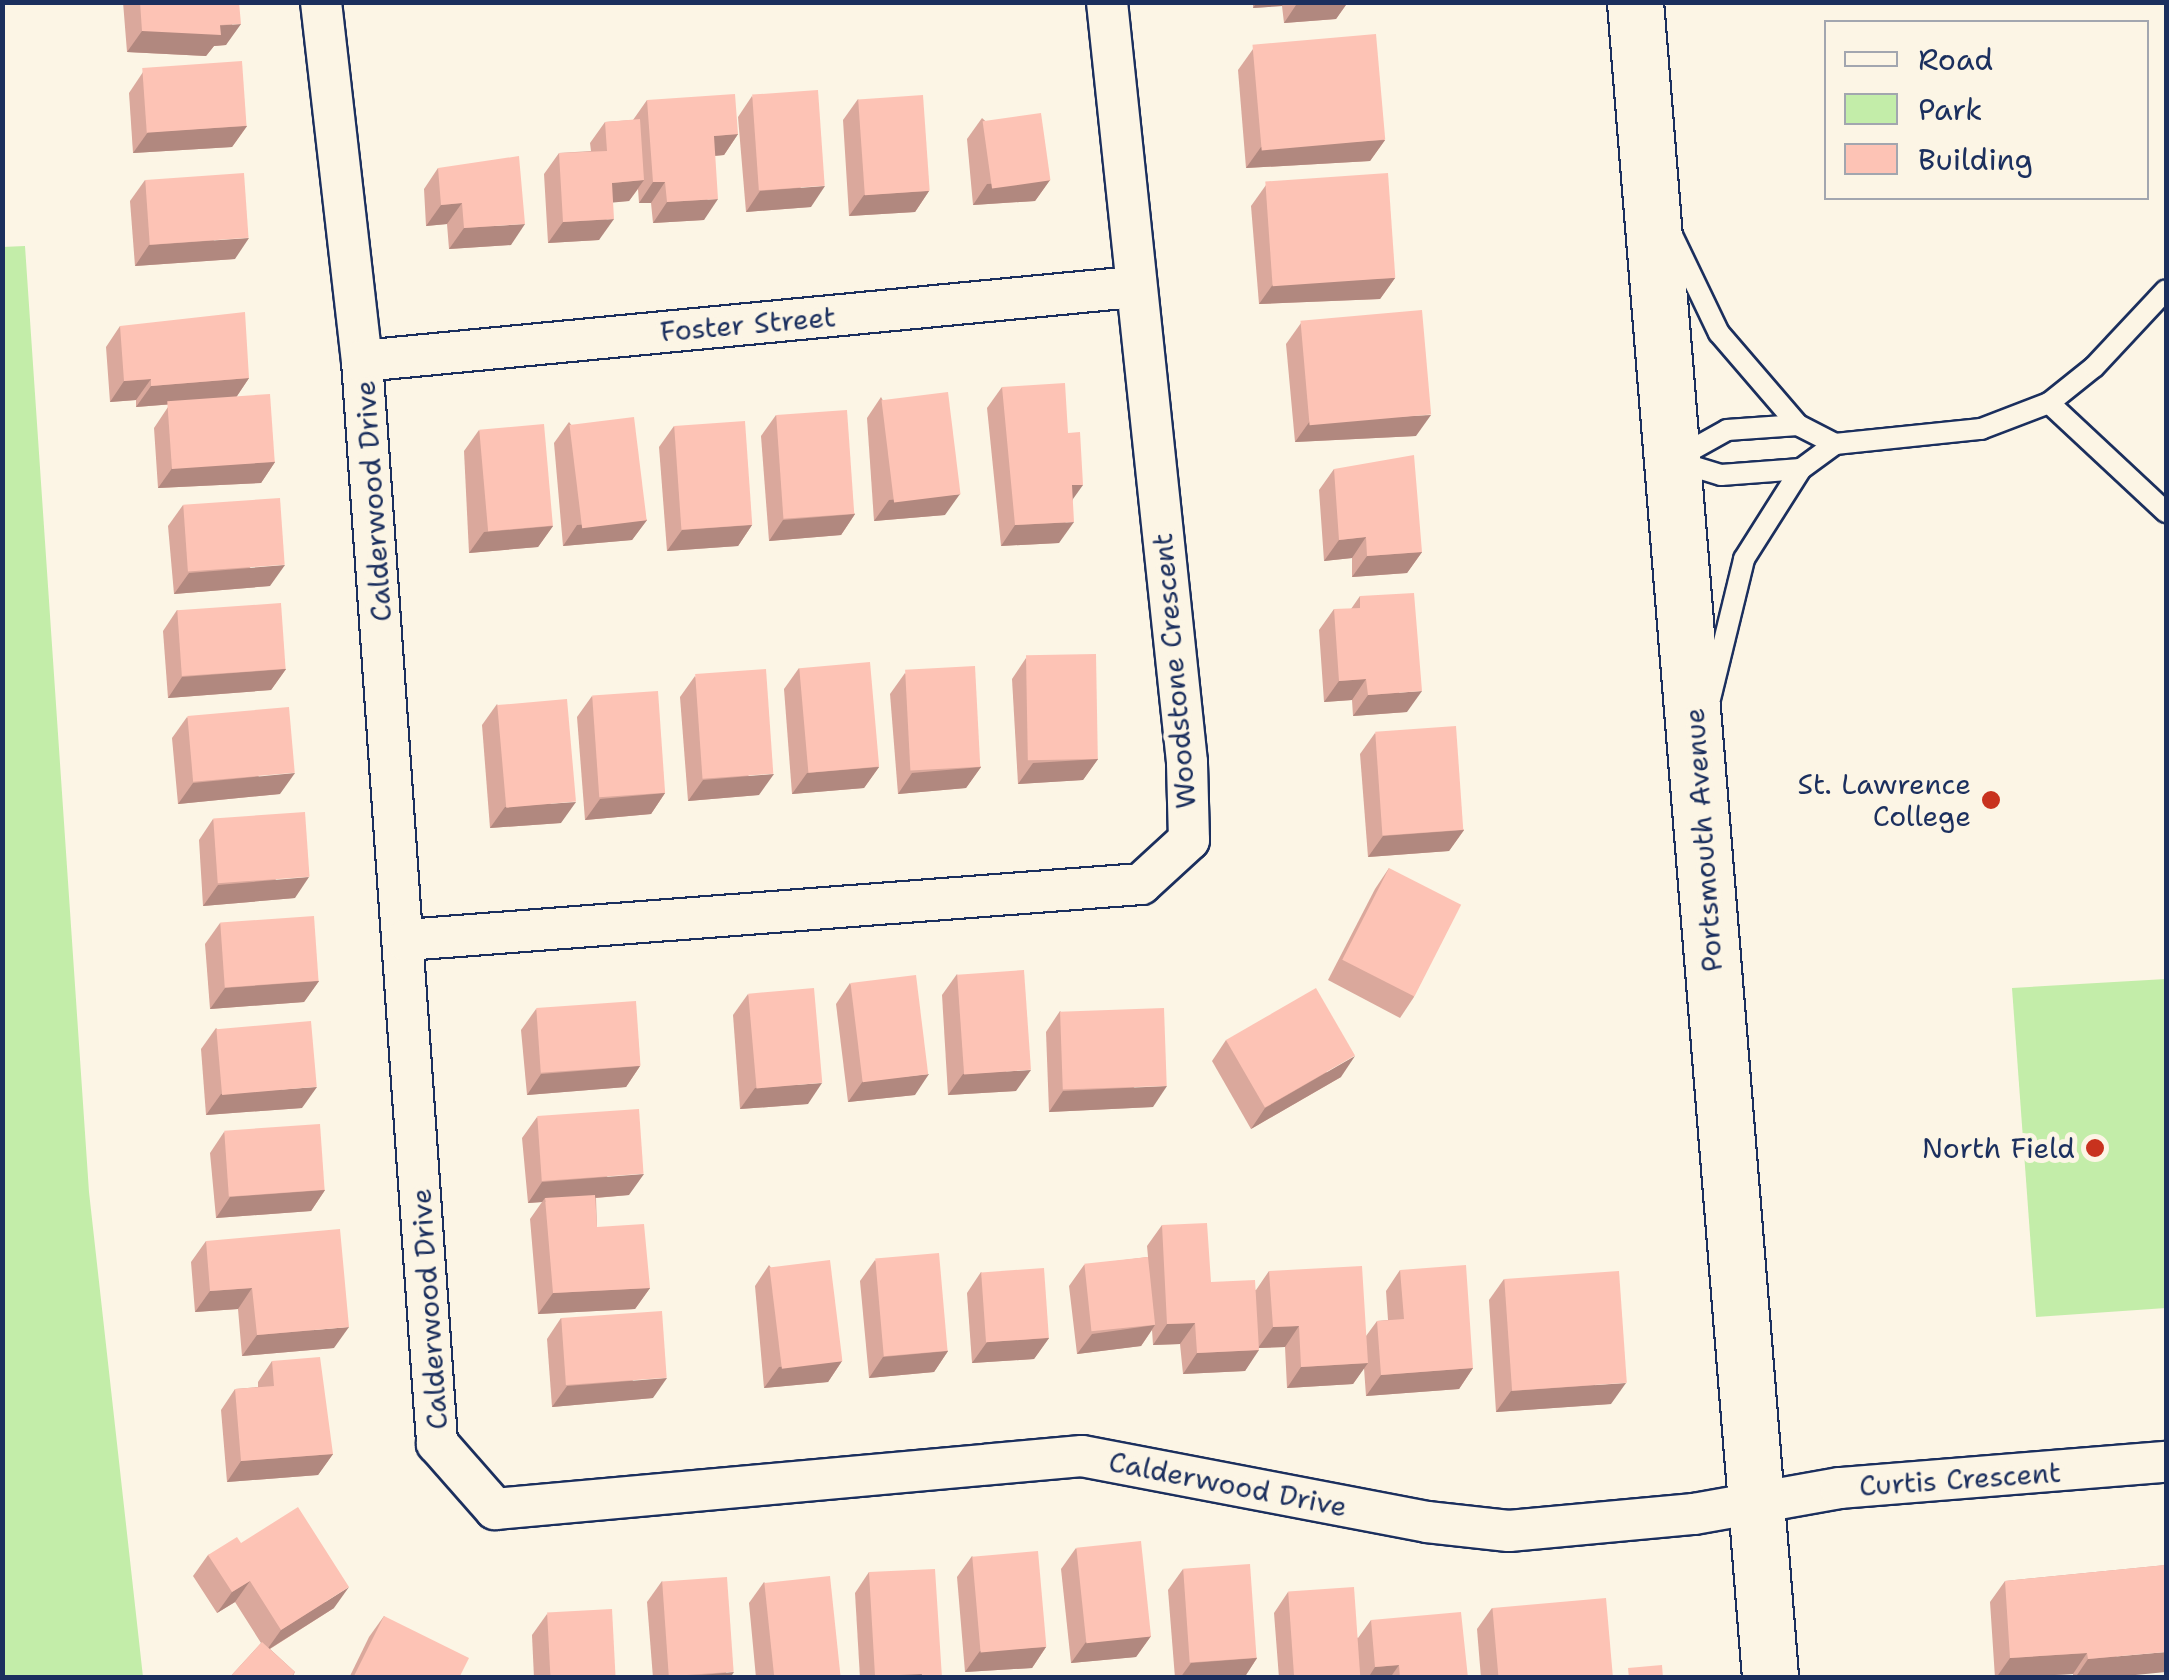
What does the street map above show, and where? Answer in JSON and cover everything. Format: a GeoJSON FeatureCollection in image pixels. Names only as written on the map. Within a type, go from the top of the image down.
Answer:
{"type":"FeatureCollection","features":[{"type":"Feature","properties":{"kind":"main road","name":"Portsmouth Avenue"},"geometry":{"type":"LineString","coordinates":[[1635,2],[1770,1678]]}},
{"type":"Feature","properties":{"kind":"street","name":"Calderwood Drive"},"geometry":{"type":"LineString","coordinates":[[321,2],[362,361],[406,940],[437,1442],[495,1508],[1082,1456],[1427,1522],[1509,1530],[1694,1514],[1753,1500]]}},
{"type":"Feature","properties":{"kind":"street","name":"Woodstone Crescent"},"geometry":{"type":"LineString","coordinates":[[406,940],[1140,884],[1188,840],[1187,762],[1134,288],[1107,2]]}},
{"type":"Feature","properties":{"kind":"street","name":"Foster Street"},"geometry":{"type":"LineString","coordinates":[[362,361],[1134,288]]}},
{"type":"Feature","properties":{"kind":"street","name":"Curtis Crescent"},"geometry":{"type":"LineString","coordinates":[[1753,1500],[2166,1462]]}},
{"type":"Feature","properties":{"kind":"lane"},"geometry":{"type":"LineString","coordinates":[[1650,188],[1719,333],[1798,426],[1835,444]]}},
{"type":"Feature","properties":{"kind":"lane"},"geometry":{"type":"LineString","coordinates":[[1697,753],[1744,559],[1801,470],[1835,444],[1981,429],[2049,402],[2094,367],[2166,290]]}},
{"type":"Feature","properties":{"kind":"lane"},"geometry":{"type":"LineString","coordinates":[[2049,402],[2166,512]]}},
{"type":"Feature","properties":{"kind":"lane"},"geometry":{"type":"LineString","coordinates":[[1672,460],[1727,430],[1798,426]]}},
{"type":"Feature","properties":{"kind":"lane"},"geometry":{"type":"LineString","coordinates":[[1672,460],[1721,475],[1801,470]]}},
{"type":"Feature","properties":{"kind":"green space"},"geometry":{"type":"Polygon","coordinates":[[[25,246],[89,1192],[143,1677],[3,1677],[2,247],[25,246]]]}},
{"type":"Feature","properties":{"kind":"green space","name":"North Field"},"geometry":{"type":"Polygon","coordinates":[[[2166,979],[2166,1308],[2036,1317],[2012,988],[2166,979]]]}},
{"type":"Feature","properties":{"kind":"building"},"geometry":{"type":"Polygon","coordinates":[[[140,2],[239,2],[241,24],[220,25],[221,35],[142,31],[140,2]]]}},
{"type":"Feature","properties":{"kind":"building"},"geometry":{"type":"Polygon","coordinates":[[[1376,34],[1385,140],[1262,150],[1252,45],[1376,34]]]}},
{"type":"Feature","properties":{"kind":"building"},"geometry":{"type":"Polygon","coordinates":[[[242,61],[247,126],[147,133],[142,68],[242,61]]]}},
{"type":"Feature","properties":{"kind":"building"},"geometry":{"type":"Polygon","coordinates":[[[818,90],[825,186],[759,190],[752,95],[818,90]]]}},
{"type":"Feature","properties":{"kind":"building"},"geometry":{"type":"Polygon","coordinates":[[[735,94],[738,134],[714,136],[718,199],[667,202],[665,182],[653,182],[647,100],[735,94]]]}},
{"type":"Feature","properties":{"kind":"building"},"geometry":{"type":"Polygon","coordinates":[[[923,95],[930,191],[865,195],[858,100],[923,95]]]}},
{"type":"Feature","properties":{"kind":"building"},"geometry":{"type":"Polygon","coordinates":[[[1041,113],[1050,180],[992,189],[983,121],[1041,113]]]}},
{"type":"Feature","properties":{"kind":"building"},"geometry":{"type":"Polygon","coordinates":[[[640,119],[644,180],[612,183],[614,219],[563,222],[559,153],[607,151],[605,122],[640,119]]]}},
{"type":"Feature","properties":{"kind":"building"},"geometry":{"type":"Polygon","coordinates":[[[519,156],[525,224],[464,228],[462,203],[441,205],[438,168],[519,156]]]}},
{"type":"Feature","properties":{"kind":"building"},"geometry":{"type":"Polygon","coordinates":[[[244,173],[249,238],[150,245],[145,180],[244,173]]]}},
{"type":"Feature","properties":{"kind":"building"},"geometry":{"type":"Polygon","coordinates":[[[1388,173],[1395,278],[1273,286],[1265,182],[1388,173]]]}},
{"type":"Feature","properties":{"kind":"building"},"geometry":{"type":"Polygon","coordinates":[[[1422,310],[1431,415],[1310,425],[1300,321],[1422,310]]]}},
{"type":"Feature","properties":{"kind":"building"},"geometry":{"type":"Polygon","coordinates":[[[245,312],[249,378],[151,386],[151,379],[124,381],[120,326],[245,312]]]}},
{"type":"Feature","properties":{"kind":"building"},"geometry":{"type":"Polygon","coordinates":[[[1065,383],[1068,433],[1080,432],[1083,485],[1072,485],[1074,522],[1015,525],[1002,387],[1065,383]]]}},
{"type":"Feature","properties":{"kind":"building"},"geometry":{"type":"Polygon","coordinates":[[[948,392],[961,494],[894,502],[881,400],[948,392]]]}},
{"type":"Feature","properties":{"kind":"building"},"geometry":{"type":"Polygon","coordinates":[[[270,394],[275,462],[172,469],[167,401],[270,394]]]}},
{"type":"Feature","properties":{"kind":"building"},"geometry":{"type":"Polygon","coordinates":[[[847,410],[854,514],[783,519],[776,415],[847,410]]]}},
{"type":"Feature","properties":{"kind":"building"},"geometry":{"type":"Polygon","coordinates":[[[634,417],[647,520],[582,528],[569,425],[634,417]]]}},
{"type":"Feature","properties":{"kind":"building"},"geometry":{"type":"Polygon","coordinates":[[[745,421],[752,525],[681,530],[674,426],[745,421]]]}},
{"type":"Feature","properties":{"kind":"building"},"geometry":{"type":"Polygon","coordinates":[[[544,424],[553,526],[488,531],[479,430],[544,424]]]}},
{"type":"Feature","properties":{"kind":"building"},"geometry":{"type":"Polygon","coordinates":[[[1414,455],[1422,552],[1367,556],[1366,537],[1339,540],[1334,469],[1414,455]]]}},
{"type":"Feature","properties":{"kind":"building"},"geometry":{"type":"Polygon","coordinates":[[[280,498],[285,565],[188,572],[183,505],[280,498]]]}},
{"type":"Feature","properties":{"kind":"building"},"geometry":{"type":"Polygon","coordinates":[[[1414,593],[1422,691],[1368,695],[1366,679],[1339,681],[1334,609],[1360,608],[1360,596],[1414,593]]]}},
{"type":"Feature","properties":{"kind":"building"},"geometry":{"type":"Polygon","coordinates":[[[281,603],[286,669],[182,676],[177,610],[281,603]]]}},
{"type":"Feature","properties":{"kind":"building"},"geometry":{"type":"Polygon","coordinates":[[[1096,654],[1098,759],[1028,760],[1026,655],[1096,654]]]}},
{"type":"Feature","properties":{"kind":"building"},"geometry":{"type":"Polygon","coordinates":[[[870,662],[879,767],[808,773],[799,668],[870,662]]]}},
{"type":"Feature","properties":{"kind":"building"},"geometry":{"type":"Polygon","coordinates":[[[975,666],[980,767],[910,771],[905,670],[975,666]]]}},
{"type":"Feature","properties":{"kind":"building"},"geometry":{"type":"Polygon","coordinates":[[[766,669],[773,774],[702,779],[695,674],[766,669]]]}},
{"type":"Feature","properties":{"kind":"building"},"geometry":{"type":"Polygon","coordinates":[[[658,691],[665,793],[599,797],[592,696],[658,691]]]}},
{"type":"Feature","properties":{"kind":"building"},"geometry":{"type":"Polygon","coordinates":[[[567,699],[576,802],[506,808],[497,705],[567,699]]]}},
{"type":"Feature","properties":{"kind":"building"},"geometry":{"type":"Polygon","coordinates":[[[289,707],[295,773],[193,782],[187,716],[289,707]]]}},
{"type":"Feature","properties":{"kind":"building"},"geometry":{"type":"Polygon","coordinates":[[[1456,726],[1463,830],[1382,835],[1375,732],[1456,726]]]}},
{"type":"Feature","properties":{"kind":"building"},"geometry":{"type":"Polygon","coordinates":[[[305,812],[310,877],[218,883],[213,818],[305,812]]]}},
{"type":"Feature","properties":{"kind":"building"},"geometry":{"type":"Polygon","coordinates":[[[1389,868],[1461,905],[1414,997],[1342,960],[1389,868]]]}},
{"type":"Feature","properties":{"kind":"building"},"geometry":{"type":"Polygon","coordinates":[[[314,916],[319,981],[225,987],[220,923],[314,916]]]}},
{"type":"Feature","properties":{"kind":"building"},"geometry":{"type":"Polygon","coordinates":[[[1024,970],[1031,1070],[964,1074],[957,975],[1024,970]]]}},
{"type":"Feature","properties":{"kind":"building"},"geometry":{"type":"Polygon","coordinates":[[[916,975],[928,1074],[863,1082],[850,983],[916,975]]]}},
{"type":"Feature","properties":{"kind":"building"},"geometry":{"type":"Polygon","coordinates":[[[814,988],[822,1083],[757,1088],[748,994],[814,988]]]}},
{"type":"Feature","properties":{"kind":"building"},"geometry":{"type":"Polygon","coordinates":[[[1316,988],[1355,1056],[1265,1108],[1226,1040],[1316,988]]]}},
{"type":"Feature","properties":{"kind":"building"},"geometry":{"type":"Polygon","coordinates":[[[636,1001],[641,1066],[541,1073],[536,1008],[636,1001]]]}},
{"type":"Feature","properties":{"kind":"building"},"geometry":{"type":"Polygon","coordinates":[[[1164,1008],[1167,1086],[1063,1090],[1060,1012],[1164,1008]]]}},
{"type":"Feature","properties":{"kind":"building"},"geometry":{"type":"Polygon","coordinates":[[[311,1021],[317,1087],[222,1095],[216,1029],[311,1021]]]}},
{"type":"Feature","properties":{"kind":"building"},"geometry":{"type":"Polygon","coordinates":[[[639,1109],[644,1174],[542,1181],[537,1116],[639,1109]]]}},
{"type":"Feature","properties":{"kind":"building"},"geometry":{"type":"Polygon","coordinates":[[[320,1124],[325,1190],[229,1197],[224,1131],[320,1124]]]}},
{"type":"Feature","properties":{"kind":"building"},"geometry":{"type":"Polygon","coordinates":[[[595,1195],[597,1227],[644,1224],[650,1288],[553,1293],[545,1198],[595,1195]]]}},
{"type":"Feature","properties":{"kind":"building"},"geometry":{"type":"Polygon","coordinates":[[[1207,1223],[1211,1282],[1255,1280],[1259,1350],[1197,1353],[1195,1323],[1167,1324],[1162,1225],[1207,1223]]]}},
{"type":"Feature","properties":{"kind":"building"},"geometry":{"type":"Polygon","coordinates":[[[340,1229],[349,1327],[257,1335],[252,1288],[210,1291],[206,1241],[340,1229]]]}},
{"type":"Feature","properties":{"kind":"building"},"geometry":{"type":"Polygon","coordinates":[[[939,1253],[948,1351],[884,1356],[875,1259],[939,1253]]]}},
{"type":"Feature","properties":{"kind":"building"},"geometry":{"type":"Polygon","coordinates":[[[1148,1257],[1155,1325],[1091,1331],[1084,1264],[1148,1257]]]}},
{"type":"Feature","properties":{"kind":"building"},"geometry":{"type":"Polygon","coordinates":[[[830,1260],[842,1361],[782,1369],[769,1267],[830,1260]]]}},
{"type":"Feature","properties":{"kind":"building"},"geometry":{"type":"Polygon","coordinates":[[[1466,1265],[1473,1368],[1381,1375],[1377,1321],[1404,1319],[1400,1270],[1466,1265]]]}},
{"type":"Feature","properties":{"kind":"building"},"geometry":{"type":"Polygon","coordinates":[[[1362,1266],[1368,1363],[1301,1367],[1299,1326],[1273,1327],[1269,1271],[1362,1266]]]}},
{"type":"Feature","properties":{"kind":"building"},"geometry":{"type":"Polygon","coordinates":[[[1044,1268],[1049,1338],[986,1342],[981,1272],[1044,1268]]]}},
{"type":"Feature","properties":{"kind":"building"},"geometry":{"type":"Polygon","coordinates":[[[1619,1271],[1627,1383],[1512,1391],[1504,1279],[1619,1271]]]}},
{"type":"Feature","properties":{"kind":"building"},"geometry":{"type":"Polygon","coordinates":[[[662,1311],[667,1378],[566,1385],[561,1318],[662,1311]]]}},
{"type":"Feature","properties":{"kind":"building"},"geometry":{"type":"Polygon","coordinates":[[[320,1357],[333,1454],[241,1461],[235,1389],[274,1386],[272,1361],[320,1357]]]}},
{"type":"Feature","properties":{"kind":"building"},"geometry":{"type":"Polygon","coordinates":[[[298,1507],[349,1587],[281,1630],[250,1581],[232,1592],[208,1555],[237,1537],[241,1543],[298,1507]]]}},
{"type":"Feature","properties":{"kind":"building"},"geometry":{"type":"Polygon","coordinates":[[[1141,1541],[1151,1636],[1086,1643],[1076,1548],[1141,1541]]]}},
{"type":"Feature","properties":{"kind":"building"},"geometry":{"type":"Polygon","coordinates":[[[1038,1551],[1046,1647],[981,1652],[972,1557],[1038,1551]]]}},
{"type":"Feature","properties":{"kind":"building"},"geometry":{"type":"Polygon","coordinates":[[[1250,1564],[1257,1658],[1190,1662],[1183,1569],[1250,1564]]]}},
{"type":"Feature","properties":{"kind":"building"},"geometry":{"type":"Polygon","coordinates":[[[2166,1565],[2166,1652],[2088,1659],[2087,1653],[2010,1658],[2005,1581],[2166,1565]]]}},
{"type":"Feature","properties":{"kind":"building"},"geometry":{"type":"Polygon","coordinates":[[[935,1569],[942,1678],[922,1678],[922,1674],[875,1676],[869,1572],[935,1569]]]}},
{"type":"Feature","properties":{"kind":"building"},"geometry":{"type":"Polygon","coordinates":[[[830,1576],[841,1678],[774,1678],[764,1583],[830,1576]]]}},
{"type":"Feature","properties":{"kind":"building"},"geometry":{"type":"Polygon","coordinates":[[[727,1577],[734,1672],[669,1676],[662,1582],[727,1577]]]}},
{"type":"Feature","properties":{"kind":"building"},"geometry":{"type":"Polygon","coordinates":[[[1354,1587],[1360,1678],[1294,1678],[1288,1592],[1354,1587]]]}},
{"type":"Feature","properties":{"kind":"building"},"geometry":{"type":"Polygon","coordinates":[[[1606,1598],[1613,1678],[1499,1678],[1492,1608],[1606,1598]]]}},
{"type":"Feature","properties":{"kind":"building"},"geometry":{"type":"Polygon","coordinates":[[[612,1609],[616,1678],[551,1678],[547,1612],[612,1609]]]}},
{"type":"Feature","properties":{"kind":"building"},"geometry":{"type":"Polygon","coordinates":[[[1461,1612],[1468,1678],[1400,1678],[1399,1665],[1375,1667],[1371,1620],[1461,1612]]]}},
{"type":"Feature","properties":{"kind":"building"},"geometry":{"type":"Polygon","coordinates":[[[384,1616],[469,1658],[459,1678],[353,1678],[384,1616]]]}},
{"type":"Feature","properties":{"kind":"building"},"geometry":{"type":"Polygon","coordinates":[[[262,1642],[295,1672],[290,1678],[229,1678],[262,1642]]]}},
{"type":"Feature","properties":{"kind":"building"},"geometry":{"type":"Polygon","coordinates":[[[1662,1665],[1663,1678],[1629,1678],[1628,1668],[1662,1665]]]}},
{"type":"Feature","properties":{"kind":"place","name":"St. Lawrence College"},"geometry":{"type":"Point","coordinates":[1991,800]}},
{"type":"Feature","properties":{"kind":"place","name":"North Field"},"geometry":{"type":"Point","coordinates":[2095,1148]}}]}
